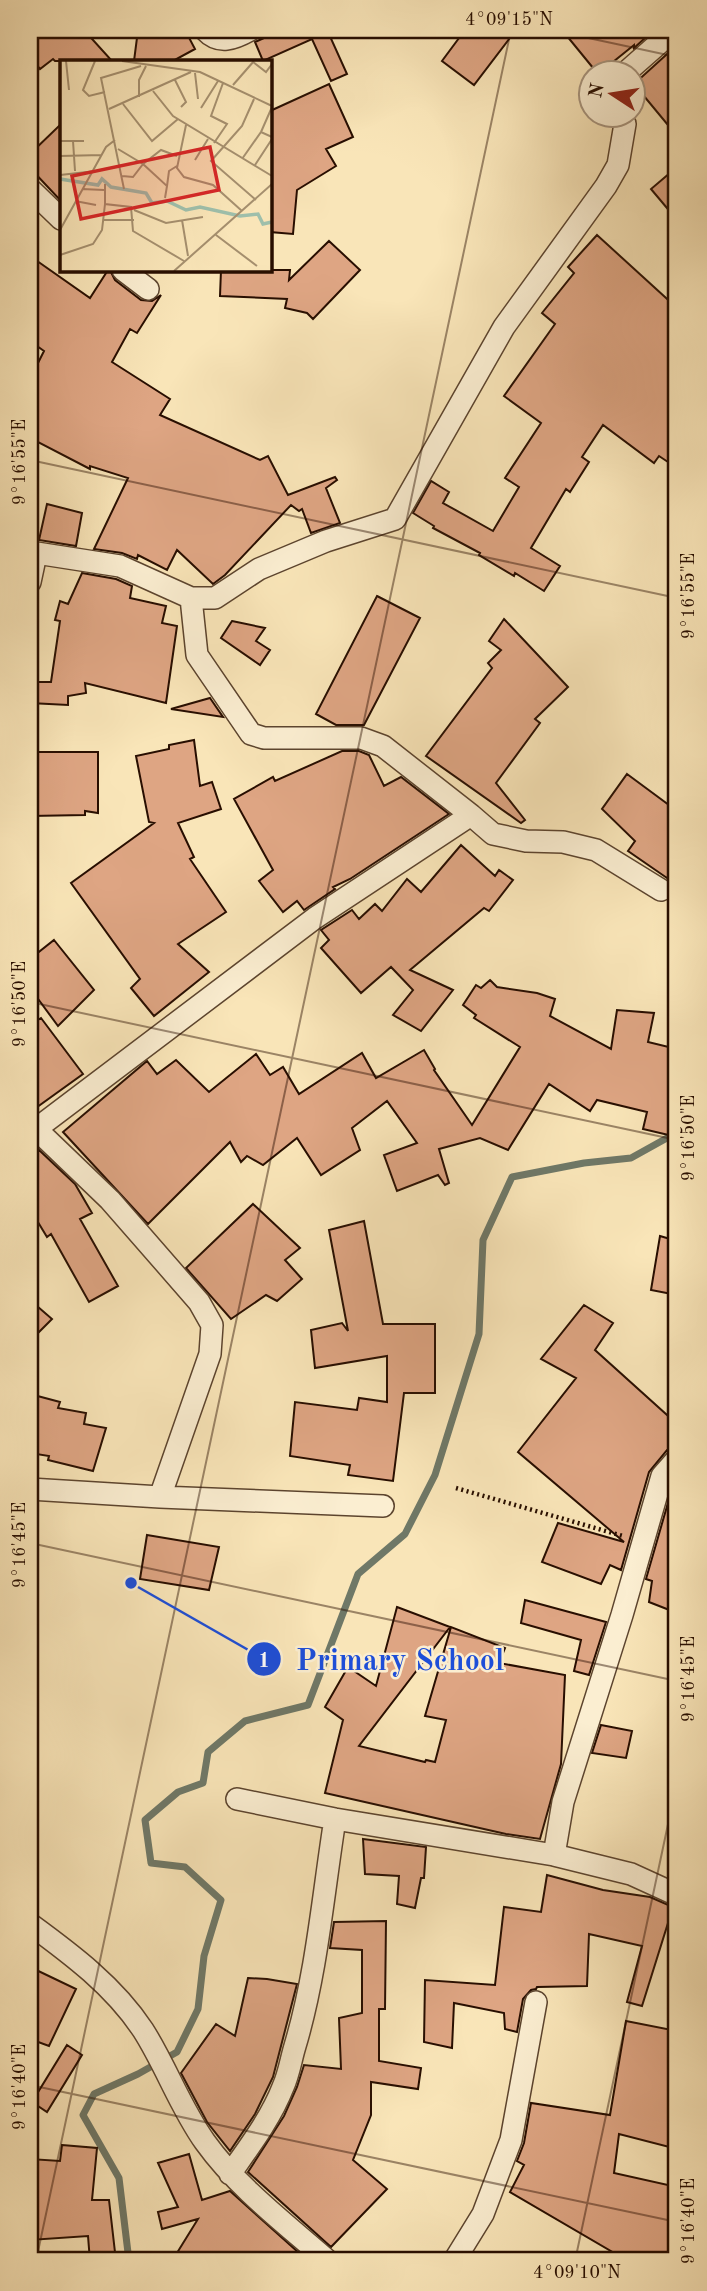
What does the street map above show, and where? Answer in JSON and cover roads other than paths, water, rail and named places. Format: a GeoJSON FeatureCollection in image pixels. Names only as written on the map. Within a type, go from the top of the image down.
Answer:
{"type":"FeatureCollection","features":[{"type":"Feature","properties":{"kind":"street"},"geometry":{"type":"LineString","coordinates":[[205,30],[211,36],[222,40],[235,38],[250,30]]}},
{"type":"Feature","properties":{"kind":"street"},"geometry":{"type":"LineString","coordinates":[[640,60],[674,30]]}},
{"type":"Feature","properties":{"kind":"street"},"geometry":{"type":"LineString","coordinates":[[30,582],[33,553],[120,566],[191,598],[215,597],[259,569],[326,541],[395,519],[504,327],[607,186],[618,165],[624,130]]}},
{"type":"Feature","properties":{"kind":"street"},"geometry":{"type":"LineString","coordinates":[[30,189],[60,218]]}},
{"type":"Feature","properties":{"kind":"street"},"geometry":{"type":"LineString","coordinates":[[124,271],[148,289]]}},
{"type":"Feature","properties":{"kind":"street"},"geometry":{"type":"LineString","coordinates":[[191,598],[197,655],[251,734],[264,738],[362,738],[383,746],[493,834],[526,841],[563,842],[596,850],[661,890]]}},
{"type":"Feature","properties":{"kind":"street"},"geometry":{"type":"LineString","coordinates":[[160,1497],[210,1354],[212,1325],[199,1301],[110,1200],[32,1128],[315,918],[471,815]]}},
{"type":"Feature","properties":{"kind":"street"},"geometry":{"type":"LineString","coordinates":[[554,1855],[563,1802],[662,1476],[677,1459]]}},
{"type":"Feature","properties":{"kind":"street"},"geometry":{"type":"LineString","coordinates":[[30,1489],[383,1506]]}},
{"type":"Feature","properties":{"kind":"street"},"geometry":{"type":"LineString","coordinates":[[237,1799],[335,1819],[554,1855],[631,1874],[677,1895]]}},
{"type":"Feature","properties":{"kind":"street"},"geometry":{"type":"LineString","coordinates":[[230,2174],[259,2131],[283,2087],[305,2011],[335,1819]]}},
{"type":"Feature","properties":{"kind":"street"},"geometry":{"type":"LineString","coordinates":[[30,1924],[74,1956],[106,1985],[142,2029],[182,2104],[230,2174],[328,2261]]}},
{"type":"Feature","properties":{"kind":"street"},"geometry":{"type":"LineString","coordinates":[[454,2261],[483,2214],[511,2140],[536,2002]]}},
{"type":"Feature","properties":{"kind":"waterway"},"geometry":{"type":"LineString","coordinates":[[129,2261],[119,2178],[83,2115],[94,2094],[177,2052],[198,2009],[204,1956],[221,1900],[185,1867],[151,1863],[145,1820],[178,1792],[203,1783],[208,1752],[245,1721],[308,1705],[358,1574],[405,1534],[435,1475],[479,1334],[483,1240],[512,1177],[584,1163],[631,1158],[667,1138],[677,1126]]}},
{"type":"Feature","properties":{"kind":"place","name":"Primary School"},"geometry":{"type":"Point","coordinates":[131,1583]}}]}
